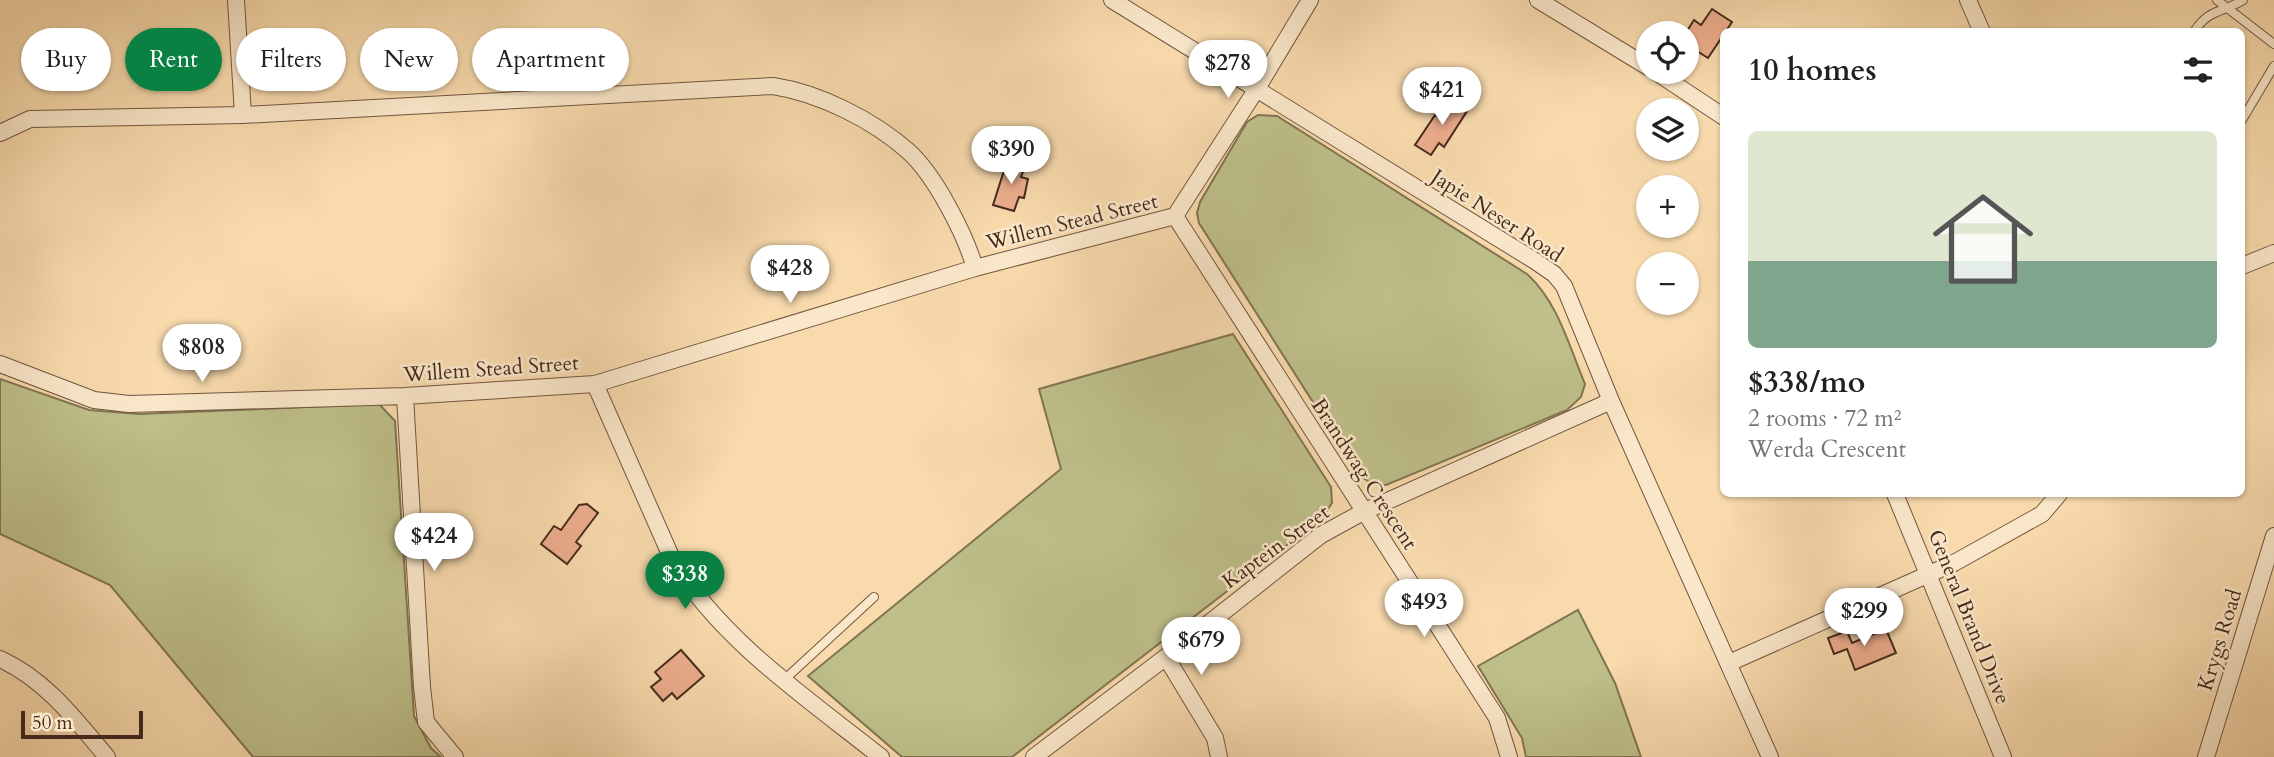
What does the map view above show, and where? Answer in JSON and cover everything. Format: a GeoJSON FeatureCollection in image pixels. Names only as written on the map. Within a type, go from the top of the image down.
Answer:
{"type":"FeatureCollection","features":[{"type":"Feature","properties":{"kind":"street"},"geometry":{"type":"LineString","coordinates":[[236,0],[243,115]]}},
{"type":"Feature","properties":{"kind":"street","name":"Japie Neser Road"},"geometry":{"type":"LineString","coordinates":[[1112,0],[1553,274],[1564,286],[1611,401],[1770,757]]}},
{"type":"Feature","properties":{"kind":"street","name":"Willem Stead Street"},"geometry":{"type":"LineString","coordinates":[[0,364],[94,400],[129,404],[405,396],[595,384],[975,268],[1175,216],[1310,0]]}},
{"type":"Feature","properties":{"kind":"street"},"geometry":{"type":"LineString","coordinates":[[1538,0],[1636,60]]}},
{"type":"Feature","properties":{"kind":"street"},"geometry":{"type":"LineString","coordinates":[[1968,0],[1980,28]]}},
{"type":"Feature","properties":{"kind":"street"},"geometry":{"type":"LineString","coordinates":[[1674,84],[1720,114]]}},
{"type":"Feature","properties":{"kind":"street","name":"Willem Stead Street"},"geometry":{"type":"LineString","coordinates":[[0,133],[30,119],[243,115],[773,86],[797,90],[840,106],[909,152],[934,183],[968,243],[975,268]]}},
{"type":"Feature","properties":{"kind":"street","name":"Brandwag Crescent"},"geometry":{"type":"LineString","coordinates":[[1175,216],[1497,718],[1509,757]]}},
{"type":"Feature","properties":{"kind":"street"},"geometry":{"type":"LineString","coordinates":[[2245,265],[2274,253]]}},
{"type":"Feature","properties":{"kind":"street"},"geometry":{"type":"LineString","coordinates":[[595,384],[673,561],[689,586],[711,614],[784,680],[881,757]]}},
{"type":"Feature","properties":{"kind":"street"},"geometry":{"type":"LineString","coordinates":[[405,396],[426,722],[455,757]]}},
{"type":"Feature","properties":{"kind":"street","name":"Kaptein Street"},"geometry":{"type":"LineString","coordinates":[[1034,757],[1167,657],[1321,535],[1363,512],[1611,401]]}},
{"type":"Feature","properties":{"kind":"street","name":"General Brand Drive"},"geometry":{"type":"LineString","coordinates":[[1896,497],[2003,757]]}},
{"type":"Feature","properties":{"kind":"street"},"geometry":{"type":"LineString","coordinates":[[1729,663],[1930,575],[2032,520],[2057,497]]}},
{"type":"Feature","properties":{"kind":"street","name":"Krygs Road"},"geometry":{"type":"LineString","coordinates":[[2206,757],[2274,536]]}},
{"type":"Feature","properties":{"kind":"street"},"geometry":{"type":"LineString","coordinates":[[1167,657],[1204,716],[1215,738],[1219,757]]}},
{"type":"Feature","properties":{"kind":"street"},"geometry":{"type":"LineString","coordinates":[[0,659],[36,679],[61,702],[107,757]]}},
{"type":"Feature","properties":{"kind":"lane"},"geometry":{"type":"LineString","coordinates":[[2217,0],[2274,44]]}},
{"type":"Feature","properties":{"kind":"lane"},"geometry":{"type":"LineString","coordinates":[[2197,28],[2210,13],[2228,9],[2243,0]]}},
{"type":"Feature","properties":{"kind":"lane"},"geometry":{"type":"LineString","coordinates":[[2245,115],[2274,66]]}},
{"type":"Feature","properties":{"kind":"lane"},"geometry":{"type":"LineString","coordinates":[[784,680],[874,597]]}},
{"type":"Feature","properties":{"kind":"green space"},"geometry":{"type":"Polygon","coordinates":[[[1258,115],[1277,116],[1527,274],[1547,298],[1562,325],[1585,384],[1581,397],[1567,410],[1386,485],[1373,484],[1360,476],[1199,223],[1197,213],[1200,202],[1247,122],[1258,115]]]}},
{"type":"Feature","properties":{"kind":"green space"},"geometry":{"type":"Polygon","coordinates":[[[1233,334],[1331,487],[1332,503],[1322,518],[1012,757],[902,757],[808,676],[1061,469],[1039,389],[1233,334]]]}},
{"type":"Feature","properties":{"kind":"green space"},"geometry":{"type":"Polygon","coordinates":[[[0,379],[89,410],[139,414],[379,404],[395,421],[414,716],[431,748],[441,757],[253,757],[110,585],[0,534],[0,379]]]}},
{"type":"Feature","properties":{"kind":"green space"},"geometry":{"type":"Polygon","coordinates":[[[1578,610],[1615,683],[1641,757],[1526,757],[1522,738],[1478,666],[1578,610]]]}},
{"type":"Feature","properties":{"kind":"building"},"geometry":{"type":"Polygon","coordinates":[[[1712,9],[1732,22],[1728,28],[1720,28],[1720,40],[1708,58],[1699,52],[1699,24],[1701,25],[1712,9]]]}},
{"type":"Feature","properties":{"kind":"building"},"geometry":{"type":"Polygon","coordinates":[[[1453,98],[1469,108],[1444,147],[1439,143],[1431,155],[1415,145],[1435,115],[1440,118],[1453,98]]]}},
{"type":"Feature","properties":{"kind":"building"},"geometry":{"type":"Polygon","coordinates":[[[1008,158],[1026,164],[1021,177],[1028,179],[1024,198],[1019,197],[1014,211],[993,205],[1008,158]]]}},
{"type":"Feature","properties":{"kind":"building"},"geometry":{"type":"Polygon","coordinates":[[[587,504],[598,513],[576,542],[581,546],[567,564],[541,544],[554,526],[561,530],[579,505],[587,504]]]}},
{"type":"Feature","properties":{"kind":"building"},"geometry":{"type":"Polygon","coordinates":[[[1886,629],[1896,653],[1855,670],[1847,649],[1834,654],[1828,638],[1847,631],[1852,643],[1886,629]]]}},
{"type":"Feature","properties":{"kind":"building"},"geometry":{"type":"Polygon","coordinates":[[[681,650],[704,676],[677,699],[672,693],[663,701],[651,687],[661,679],[655,672],[681,650]]]}}]}
